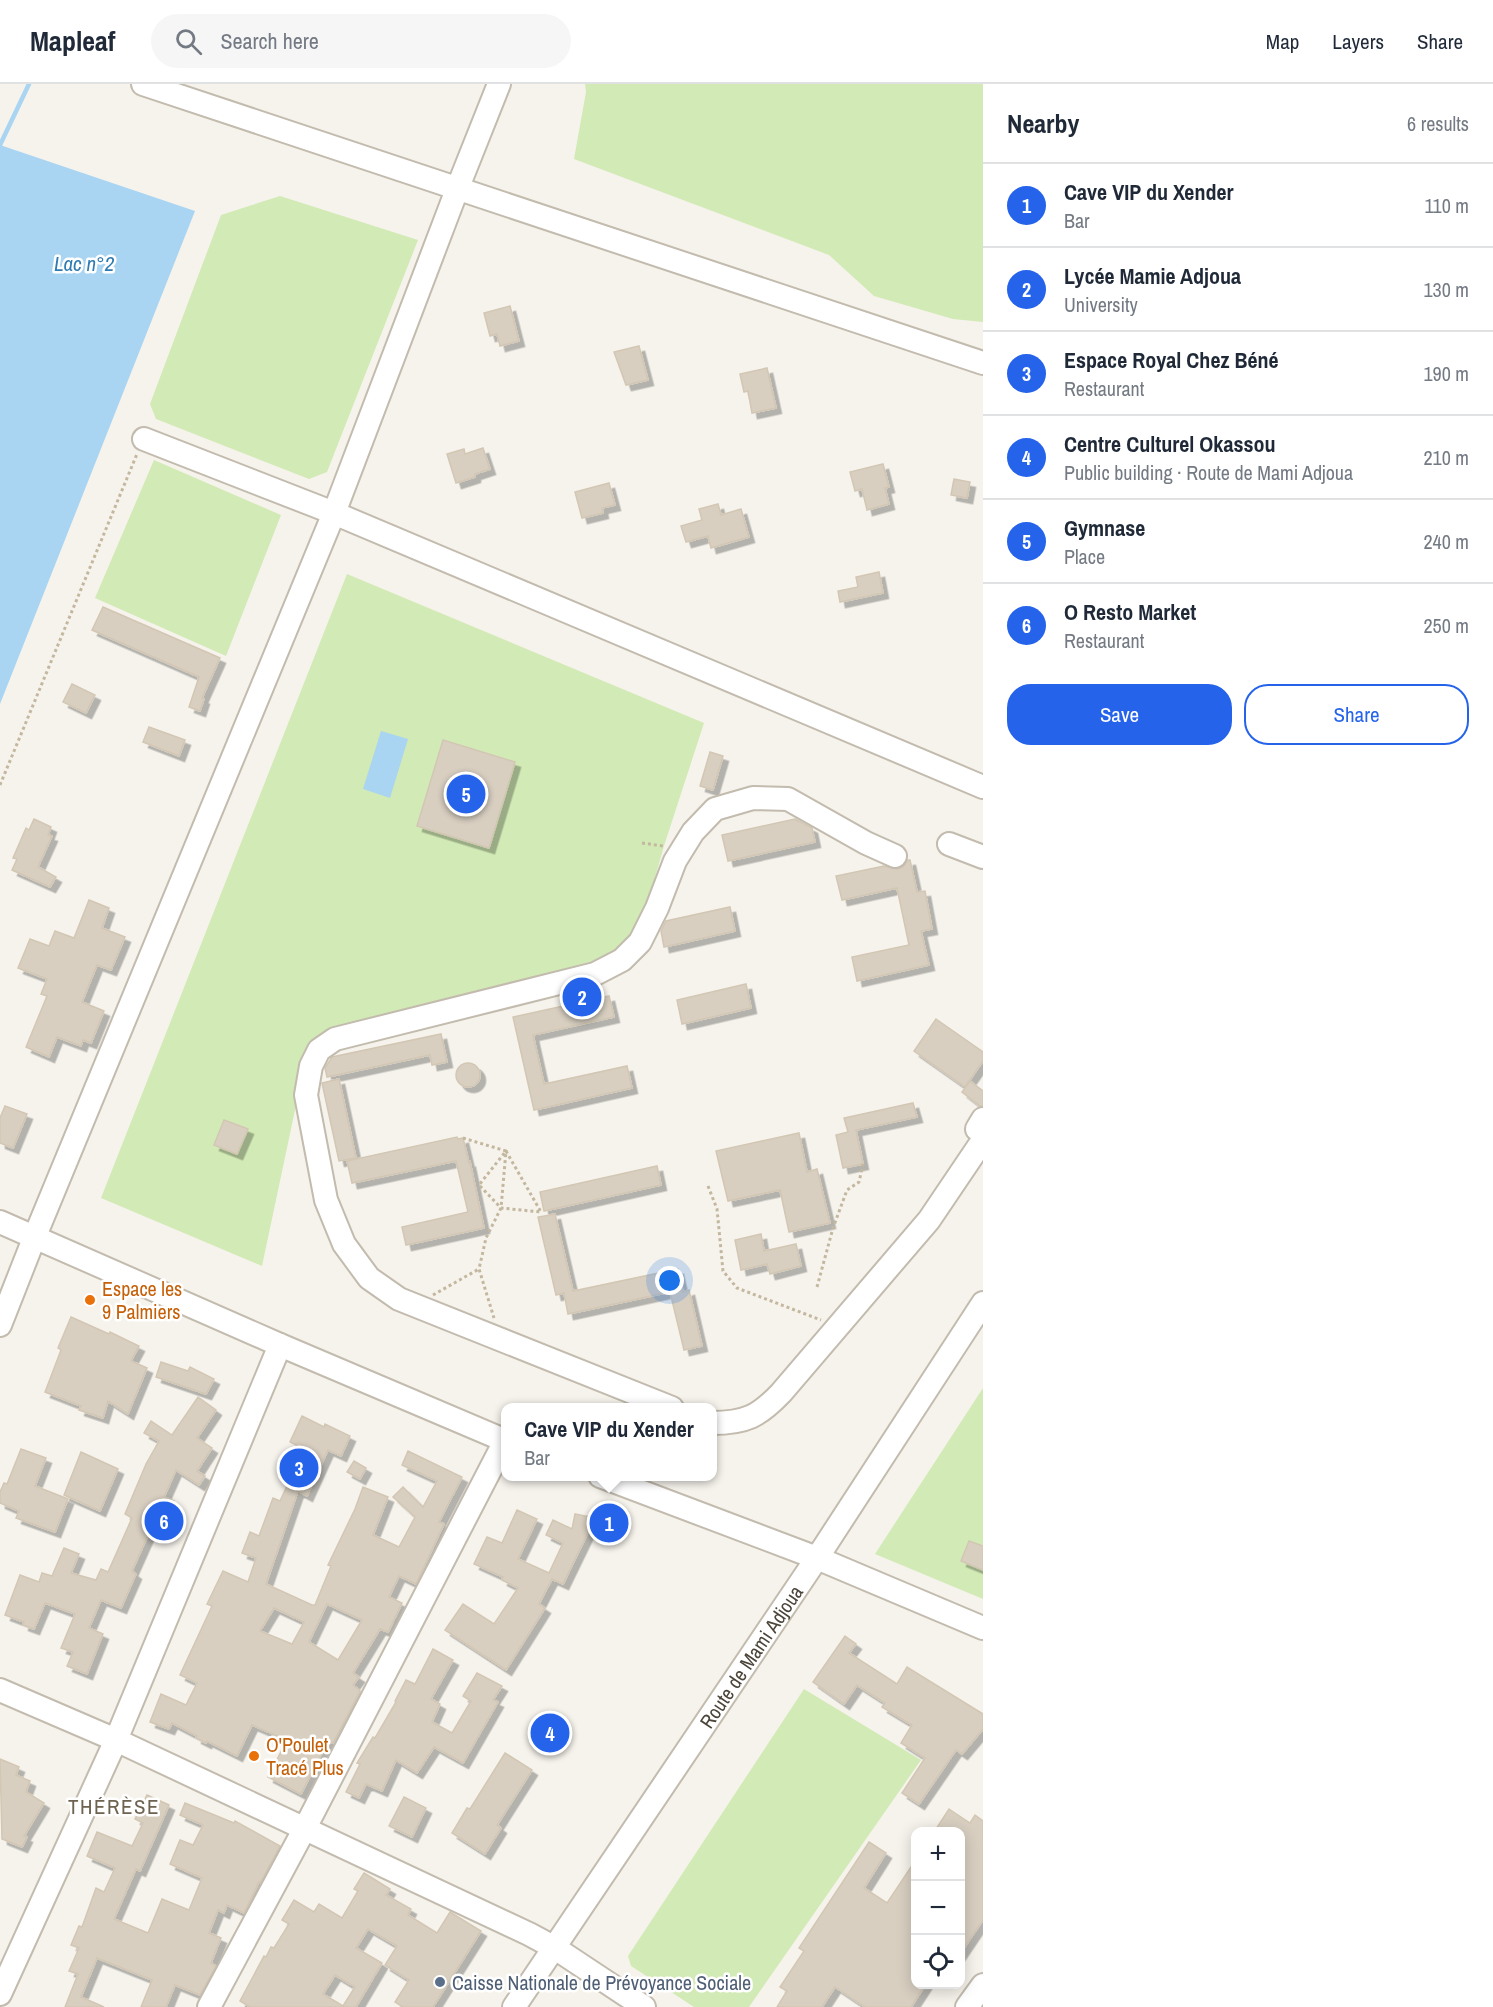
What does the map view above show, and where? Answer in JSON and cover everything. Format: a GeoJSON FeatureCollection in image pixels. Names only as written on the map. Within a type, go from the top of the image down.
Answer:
{"type":"FeatureCollection","features":[{"type":"Feature","properties":{"kind":"street"},"geometry":{"type":"LineString","coordinates":[[143,84],[983,363]]}},
{"type":"Feature","properties":{"kind":"street"},"geometry":{"type":"LineString","coordinates":[[0,1325],[334,513],[499,84]]}},
{"type":"Feature","properties":{"kind":"street"},"geometry":{"type":"LineString","coordinates":[[144,439],[334,513],[983,787]]}},
{"type":"Feature","properties":{"kind":"street"},"geometry":{"type":"LineString","coordinates":[[662,1403],[399,1299],[369,1278],[344,1245],[326,1200],[306,1095],[311,1066],[319,1050],[335,1040],[595,974],[622,960],[640,942],[657,908],[675,861],[693,832],[715,808],[753,798],[788,799],[866,843],[895,856]]}},
{"type":"Feature","properties":{"kind":"street"},"geometry":{"type":"LineString","coordinates":[[949,844],[983,857]]}},
{"type":"Feature","properties":{"kind":"street"},"geometry":{"type":"LineString","coordinates":[[717,1423],[748,1419],[763,1411],[782,1393],[929,1220],[981,1129]]}},
{"type":"Feature","properties":{"kind":"street"},"geometry":{"type":"LineString","coordinates":[[0,1222],[501,1439]]}},
{"type":"Feature","properties":{"kind":"street","name":"Route de Mami Adjoua"},"geometry":{"type":"LineString","coordinates":[[514,2007],[817,1558],[983,1303]]}},
{"type":"Feature","properties":{"kind":"street"},"geometry":{"type":"LineString","coordinates":[[0,1994],[116,1740],[280,1345]]}},
{"type":"Feature","properties":{"kind":"street"},"geometry":{"type":"LineString","coordinates":[[209,2007],[305,1828],[501,1449]]}},
{"type":"Feature","properties":{"kind":"street"},"geometry":{"type":"LineString","coordinates":[[613,1481],[817,1558],[983,1628]]}},
{"type":"Feature","properties":{"kind":"street"},"geometry":{"type":"LineString","coordinates":[[0,1690],[116,1740],[529,1934],[555,1948],[644,2007]]}},
{"type":"Feature","properties":{"kind":"street"},"geometry":{"type":"LineString","coordinates":[[967,2007],[983,1985]]}},
{"type":"Feature","properties":{"kind":"path"},"geometry":{"type":"LineString","coordinates":[[0,785],[144,439]]}},
{"type":"Feature","properties":{"kind":"path"},"geometry":{"type":"LineString","coordinates":[[463,1138],[507,1151],[541,1212],[501,1208],[479,1185],[507,1151]]}},
{"type":"Feature","properties":{"kind":"path"},"geometry":{"type":"LineString","coordinates":[[501,1340],[479,1269],[486,1238],[501,1208],[507,1151]]}},
{"type":"Feature","properties":{"kind":"path"},"geometry":{"type":"LineString","coordinates":[[817,1287],[833,1228],[847,1190],[859,1182],[863,1164]]}},
{"type":"Feature","properties":{"kind":"path"},"geometry":{"type":"LineString","coordinates":[[708,1186],[717,1209],[723,1271],[737,1288],[837,1326]]}},
{"type":"Feature","properties":{"kind":"path"},"geometry":{"type":"LineString","coordinates":[[416,1305],[479,1269]]}},
{"type":"Feature","properties":{"kind":"green space"},"geometry":{"type":"Polygon","coordinates":[[[585,84],[983,84],[983,322],[953,319],[874,296],[829,255],[574,159],[586,92],[585,84]]]}},
{"type":"Feature","properties":{"kind":"green space"},"geometry":{"type":"Polygon","coordinates":[[[280,196],[418,240],[327,472],[309,479],[156,419],[150,404],[221,215],[280,196]]]}},
{"type":"Feature","properties":{"kind":"green space"},"geometry":{"type":"Polygon","coordinates":[[[154,460],[281,515],[226,656],[95,598],[154,460]]]}},
{"type":"Feature","properties":{"kind":"green space"},"geometry":{"type":"Polygon","coordinates":[[[347,574],[704,723],[664,846],[643,920],[633,938],[618,952],[593,966],[332,1031],[298,1096],[262,1266],[101,1198],[347,574]]]}},
{"type":"Feature","properties":{"kind":"green space"},"geometry":{"type":"Polygon","coordinates":[[[983,1388],[983,1599],[875,1554],[983,1388]]]}},
{"type":"Feature","properties":{"kind":"green space"},"geometry":{"type":"Polygon","coordinates":[[[804,1689],[921,1760],[749,2007],[694,2007],[631,1966],[628,1956],[804,1689]]]}},
{"type":"Feature","properties":{"kind":"water","name":"Lac n°2"},"geometry":{"type":"Polygon","coordinates":[[[0,145],[195,211],[0,704],[0,145]]]}},
{"type":"Feature","properties":{"kind":"water"},"geometry":{"type":"Polygon","coordinates":[[[381,731],[408,739],[390,798],[363,789],[381,731]]]}},
{"type":"Feature","properties":{"kind":"building"},"geometry":{"type":"Polygon","coordinates":[[[510,306],[519,341],[500,346],[497,334],[490,336],[484,313],[510,306]]]}},
{"type":"Feature","properties":{"kind":"building"},"geometry":{"type":"Polygon","coordinates":[[[639,346],[648,380],[626,385],[614,352],[639,346]]]}},
{"type":"Feature","properties":{"kind":"building"},"geometry":{"type":"Polygon","coordinates":[[[767,368],[776,408],[752,413],[748,391],[744,392],[740,374],[767,368]]]}},
{"type":"Feature","properties":{"kind":"building"},"geometry":{"type":"Polygon","coordinates":[[[483,448],[490,469],[456,483],[447,454],[464,449],[465,454],[483,448]]]}},
{"type":"Feature","properties":{"kind":"building"},"geometry":{"type":"Polygon","coordinates":[[[883,464],[889,487],[885,488],[889,504],[867,510],[862,489],[855,491],[850,472],[883,464]]]}},
{"type":"Feature","properties":{"kind":"building"},"geometry":{"type":"Polygon","coordinates":[[[954,479],[970,482],[967,498],[951,495],[954,479]]]}},
{"type":"Feature","properties":{"kind":"building"},"geometry":{"type":"Polygon","coordinates":[[[609,483],[615,505],[602,508],[603,513],[582,518],[575,492],[609,483]]]}},
{"type":"Feature","properties":{"kind":"building"},"geometry":{"type":"Polygon","coordinates":[[[718,504],[721,515],[741,509],[749,537],[711,548],[708,536],[686,542],[681,526],[702,520],[699,509],[718,504]]]}},
{"type":"Feature","properties":{"kind":"building"},"geometry":{"type":"Polygon","coordinates":[[[879,572],[883,593],[840,602],[838,591],[858,587],[856,577],[879,572]]]}},
{"type":"Feature","properties":{"kind":"building"},"geometry":{"type":"Polygon","coordinates":[[[103,607],[220,658],[202,698],[204,699],[200,711],[189,707],[199,677],[92,630],[103,607]]]}},
{"type":"Feature","properties":{"kind":"building"},"geometry":{"type":"Polygon","coordinates":[[[72,684],[95,695],[86,713],[63,702],[72,684]]]}},
{"type":"Feature","properties":{"kind":"building"},"geometry":{"type":"Polygon","coordinates":[[[149,727],[185,740],[179,756],[143,742],[149,727]]]}},
{"type":"Feature","properties":{"kind":"building"},"geometry":{"type":"Polygon","coordinates":[[[443,740],[515,762],[489,848],[417,826],[443,740]]]}},
{"type":"Feature","properties":{"kind":"building"},"geometry":{"type":"Polygon","coordinates":[[[710,752],[723,756],[713,790],[700,786],[710,752]]]}},
{"type":"Feature","properties":{"kind":"building"},"geometry":{"type":"Polygon","coordinates":[[[34,819],[51,827],[48,835],[52,836],[38,867],[56,877],[50,887],[12,870],[17,859],[13,858],[26,828],[29,830],[34,819]]]}},
{"type":"Feature","properties":{"kind":"building"},"geometry":{"type":"Polygon","coordinates":[[[795,819],[812,828],[815,842],[728,861],[722,835],[795,819]]]}},
{"type":"Feature","properties":{"kind":"building"},"geometry":{"type":"Polygon","coordinates":[[[910,860],[917,892],[925,891],[932,929],[921,931],[929,965],[857,981],[852,957],[909,945],[897,888],[842,900],[836,876],[884,866],[897,869],[903,867],[910,860]]]}},
{"type":"Feature","properties":{"kind":"building"},"geometry":{"type":"Polygon","coordinates":[[[89,900],[109,908],[102,928],[125,937],[111,970],[97,965],[82,1002],[104,1011],[91,1043],[83,1040],[81,1046],[57,1037],[49,1057],[26,1047],[47,996],[41,994],[47,979],[18,968],[30,939],[49,946],[55,931],[74,938],[89,900]]]}},
{"type":"Feature","properties":{"kind":"building"},"geometry":{"type":"Polygon","coordinates":[[[730,907],[735,931],[664,947],[661,931],[666,921],[730,907]]]}},
{"type":"Feature","properties":{"kind":"building"},"geometry":{"type":"Polygon","coordinates":[[[746,984],[751,1008],[682,1024],[677,1000],[746,984]]]}},
{"type":"Feature","properties":{"kind":"building"},"geometry":{"type":"Polygon","coordinates":[[[609,996],[614,1017],[533,1035],[544,1084],[627,1066],[632,1088],[534,1110],[513,1017],[609,996]]]}},
{"type":"Feature","properties":{"kind":"building"},"geometry":{"type":"Polygon","coordinates":[[[936,1019],[983,1052],[983,1061],[965,1087],[914,1051],[936,1019]]]}},
{"type":"Feature","properties":{"kind":"building"},"geometry":{"type":"Polygon","coordinates":[[[441,1034],[447,1062],[432,1065],[430,1055],[327,1077],[325,1068],[332,1057],[441,1034]]]}},
{"type":"Feature","properties":{"kind":"building"},"geometry":{"type":"Polygon","coordinates":[[[468,1063],[476,1067],[480,1075],[476,1083],[468,1087],[460,1083],[456,1075],[460,1067],[468,1063]]]}},
{"type":"Feature","properties":{"kind":"building"},"geometry":{"type":"Polygon","coordinates":[[[339,1079],[356,1158],[339,1161],[322,1083],[339,1079]]]}},
{"type":"Feature","properties":{"kind":"building"},"geometry":{"type":"Polygon","coordinates":[[[970,1081],[983,1091],[983,1106],[962,1092],[970,1081]]]}},
{"type":"Feature","properties":{"kind":"building"},"geometry":{"type":"Polygon","coordinates":[[[913,1103],[917,1117],[856,1130],[863,1164],[843,1168],[836,1135],[848,1132],[844,1118],[913,1103]]]}},
{"type":"Feature","properties":{"kind":"building"},"geometry":{"type":"Polygon","coordinates":[[[5,1106],[27,1114],[13,1148],[0,1143],[0,1118],[5,1106]]]}},
{"type":"Feature","properties":{"kind":"building"},"geometry":{"type":"Polygon","coordinates":[[[224,1120],[248,1129],[237,1154],[214,1145],[224,1120]]]}},
{"type":"Feature","properties":{"kind":"building"},"geometry":{"type":"Polygon","coordinates":[[[799,1133],[807,1172],[817,1169],[830,1223],[789,1232],[780,1190],[728,1201],[716,1151],[799,1133]]]}},
{"type":"Feature","properties":{"kind":"building"},"geometry":{"type":"Polygon","coordinates":[[[457,1137],[458,1139],[463,1138],[484,1228],[406,1245],[402,1227],[468,1212],[456,1161],[352,1183],[347,1161],[457,1137]]]}},
{"type":"Feature","properties":{"kind":"building"},"geometry":{"type":"Polygon","coordinates":[[[657,1166],[661,1185],[544,1211],[540,1192],[657,1166]]]}},
{"type":"Feature","properties":{"kind":"building"},"geometry":{"type":"Polygon","coordinates":[[[555,1214],[573,1291],[678,1269],[683,1292],[689,1290],[702,1346],[684,1350],[670,1292],[568,1314],[564,1293],[556,1295],[538,1217],[555,1214]]]}},
{"type":"Feature","properties":{"kind":"building"},"geometry":{"type":"Polygon","coordinates":[[[761,1234],[764,1251],[796,1244],[801,1266],[770,1274],[767,1264],[741,1270],[735,1240],[761,1234]]]}},
{"type":"Feature","properties":{"kind":"building"},"geometry":{"type":"Polygon","coordinates":[[[71,1317],[139,1346],[131,1361],[147,1368],[128,1414],[108,1401],[103,1418],[79,1410],[81,1406],[45,1392],[61,1350],[58,1348],[71,1317]]]}},
{"type":"Feature","properties":{"kind":"building"},"geometry":{"type":"Polygon","coordinates":[[[161,1362],[188,1371],[190,1367],[214,1379],[206,1394],[156,1377],[161,1362]]]}},
{"type":"Feature","properties":{"kind":"building"},"geometry":{"type":"Polygon","coordinates":[[[198,1397],[216,1410],[197,1438],[212,1448],[197,1471],[205,1476],[199,1485],[176,1470],[164,1497],[174,1501],[159,1537],[149,1533],[132,1571],[136,1574],[121,1608],[101,1600],[89,1628],[103,1634],[87,1674],[67,1666],[73,1652],[61,1648],[75,1614],[45,1603],[34,1629],[23,1625],[24,1622],[5,1615],[20,1575],[39,1582],[42,1573],[52,1576],[64,1548],[79,1554],[71,1573],[96,1580],[101,1569],[108,1572],[132,1518],[125,1514],[146,1464],[159,1441],[144,1433],[151,1421],[172,1435],[198,1397]]]}},
{"type":"Feature","properties":{"kind":"building"},"geometry":{"type":"Polygon","coordinates":[[[302,1416],[350,1436],[341,1456],[328,1450],[307,1496],[298,1491],[266,1584],[312,1605],[315,1605],[331,1566],[328,1565],[363,1487],[388,1497],[373,1535],[399,1547],[415,1517],[393,1497],[403,1487],[423,1507],[437,1481],[402,1465],[408,1451],[462,1477],[439,1522],[444,1524],[416,1584],[399,1576],[389,1597],[402,1603],[388,1632],[380,1629],[353,1673],[359,1677],[353,1685],[360,1691],[333,1743],[328,1741],[301,1794],[268,1777],[287,1740],[252,1725],[237,1756],[196,1738],[197,1736],[172,1723],[169,1729],[150,1722],[161,1694],[186,1705],[197,1683],[180,1675],[212,1606],[207,1604],[223,1571],[248,1582],[256,1558],[242,1553],[250,1532],[259,1536],[273,1498],[280,1501],[304,1449],[290,1442],[302,1416]],[[327,1604],[309,1642],[338,1660],[362,1620],[327,1604]],[[274,1608],[260,1631],[292,1644],[304,1622],[274,1608]]]}},
{"type":"Feature","properties":{"kind":"building"},"geometry":{"type":"Polygon","coordinates":[[[21,1449],[46,1458],[35,1486],[68,1499],[55,1532],[16,1518],[19,1511],[0,1503],[0,1492],[4,1483],[7,1484],[21,1449]]]}},
{"type":"Feature","properties":{"kind":"building"},"geometry":{"type":"Polygon","coordinates":[[[81,1452],[118,1469],[100,1511],[64,1495],[81,1452]]]}},
{"type":"Feature","properties":{"kind":"building"},"geometry":{"type":"Polygon","coordinates":[[[354,1461],[366,1468],[360,1479],[347,1472],[354,1461]]]}},
{"type":"Feature","properties":{"kind":"building"},"geometry":{"type":"Polygon","coordinates":[[[517,1510],[537,1519],[518,1559],[549,1573],[563,1543],[546,1535],[553,1520],[572,1529],[575,1514],[595,1518],[563,1584],[552,1579],[539,1604],[545,1608],[506,1670],[445,1630],[463,1604],[494,1624],[518,1588],[502,1580],[503,1577],[474,1564],[487,1537],[502,1543],[517,1510]]]}},
{"type":"Feature","properties":{"kind":"building"},"geometry":{"type":"Polygon","coordinates":[[[969,1541],[983,1546],[983,1570],[961,1561],[969,1541]]]}},
{"type":"Feature","properties":{"kind":"building"},"geometry":{"type":"Polygon","coordinates":[[[845,1636],[856,1644],[849,1653],[897,1684],[907,1667],[983,1714],[983,1729],[962,1754],[956,1750],[919,1804],[902,1793],[925,1758],[901,1743],[912,1725],[882,1707],[885,1703],[857,1685],[844,1704],[813,1682],[845,1636]]]}},
{"type":"Feature","properties":{"kind":"building"},"geometry":{"type":"Polygon","coordinates":[[[433,1649],[453,1660],[431,1699],[440,1704],[432,1722],[452,1733],[471,1701],[463,1696],[477,1673],[502,1686],[493,1700],[498,1702],[463,1763],[434,1747],[417,1773],[396,1760],[382,1791],[366,1784],[359,1798],[346,1792],[360,1764],[357,1763],[373,1737],[375,1738],[406,1680],[415,1684],[433,1649]]]}},
{"type":"Feature","properties":{"kind":"building"},"geometry":{"type":"Polygon","coordinates":[[[505,1753],[532,1770],[497,1825],[501,1828],[485,1854],[452,1833],[505,1753]]]}},
{"type":"Feature","properties":{"kind":"building"},"geometry":{"type":"Polygon","coordinates":[[[0,1759],[19,1767],[16,1775],[30,1781],[26,1792],[44,1803],[24,1836],[27,1837],[22,1847],[2,1839],[0,1759]]]}},
{"type":"Feature","properties":{"kind":"building"},"geometry":{"type":"Polygon","coordinates":[[[147,1795],[169,1805],[140,1871],[136,1869],[114,1919],[148,1933],[162,1899],[189,1910],[202,1878],[170,1864],[180,1840],[193,1845],[203,1825],[180,1815],[185,1803],[234,1823],[235,1821],[280,1846],[244,1913],[227,1905],[224,1913],[218,1910],[209,1933],[221,1938],[211,1963],[216,1966],[200,1995],[175,1985],[166,2007],[141,2007],[152,1980],[97,1958],[81,1997],[104,2007],[65,2007],[78,1974],[69,1971],[79,1948],[71,1945],[79,1926],[82,1927],[96,1888],[104,1892],[115,1868],[87,1856],[97,1832],[132,1846],[143,1823],[135,1819],[147,1795]]]}},
{"type":"Feature","properties":{"kind":"building"},"geometry":{"type":"Polygon","coordinates":[[[404,1797],[426,1808],[412,1837],[389,1826],[404,1797]]]}},
{"type":"Feature","properties":{"kind":"building"},"geometry":{"type":"Polygon","coordinates":[[[949,1809],[970,1823],[975,1815],[983,1821],[983,1920],[965,1947],[965,1827],[937,1827],[949,1809]]]}},
{"type":"Feature","properties":{"kind":"building"},"geometry":{"type":"Polygon","coordinates":[[[869,1842],[886,1853],[864,1888],[887,1903],[911,1867],[911,1989],[923,1989],[911,2007],[865,2007],[835,1987],[822,2007],[777,2007],[787,1991],[780,1987],[804,1951],[799,1948],[869,1842]]]}},
{"type":"Feature","properties":{"kind":"building"},"geometry":{"type":"Polygon","coordinates":[[[364,1873],[390,1889],[386,1895],[411,1909],[408,1915],[437,1933],[450,1912],[481,1931],[433,2007],[403,2007],[395,2002],[409,1980],[385,1965],[397,1946],[368,1929],[356,1948],[382,1963],[356,2007],[250,2007],[240,2001],[264,1956],[266,1957],[271,1947],[274,1948],[289,1924],[282,1920],[294,1900],[314,1912],[319,1904],[342,1918],[358,1891],[354,1889],[364,1873]],[[335,1975],[323,1994],[343,2006],[355,1987],[335,1975]]]}},
{"type":"Feature","properties":{"kind":"waterway"},"geometry":{"type":"LineString","coordinates":[[0,145],[29,84]]}},
{"type":"Feature","properties":{"kind":"place","name":"Gymnase"},"geometry":{"type":"Point","coordinates":[466,794]}},
{"type":"Feature","properties":{"kind":"place","name":"Lycée Mamie Adjoua"},"geometry":{"type":"Point","coordinates":[582,997]}},
{"type":"Feature","properties":{"kind":"place","name":"Espace les 9 Palmiers"},"geometry":{"type":"Point","coordinates":[90,1300]}},
{"type":"Feature","properties":{"kind":"place","name":"Espace Royal Chez Béné"},"geometry":{"type":"Point","coordinates":[299,1468]}},
{"type":"Feature","properties":{"kind":"place","name":"O Resto Market"},"geometry":{"type":"Point","coordinates":[164,1521]}},
{"type":"Feature","properties":{"kind":"place","name":"Cave VIP du Xender"},"geometry":{"type":"Point","coordinates":[609,1523]}},
{"type":"Feature","properties":{"kind":"place","name":"Centre Culturel Okassou"},"geometry":{"type":"Point","coordinates":[550,1733]}},
{"type":"Feature","properties":{"kind":"place","name":"O'Poulet Tracé Plus"},"geometry":{"type":"Point","coordinates":[254,1756]}},
{"type":"Feature","properties":{"kind":"place","name":"Caisse Nationale de Prévoyance Sociale"},"geometry":{"type":"Point","coordinates":[440,1982]}},
{"type":"Feature","properties":{"kind":"district","name":"THÉRÈSE"},"geometry":{"type":"Point","coordinates":[114,1806]}}]}
